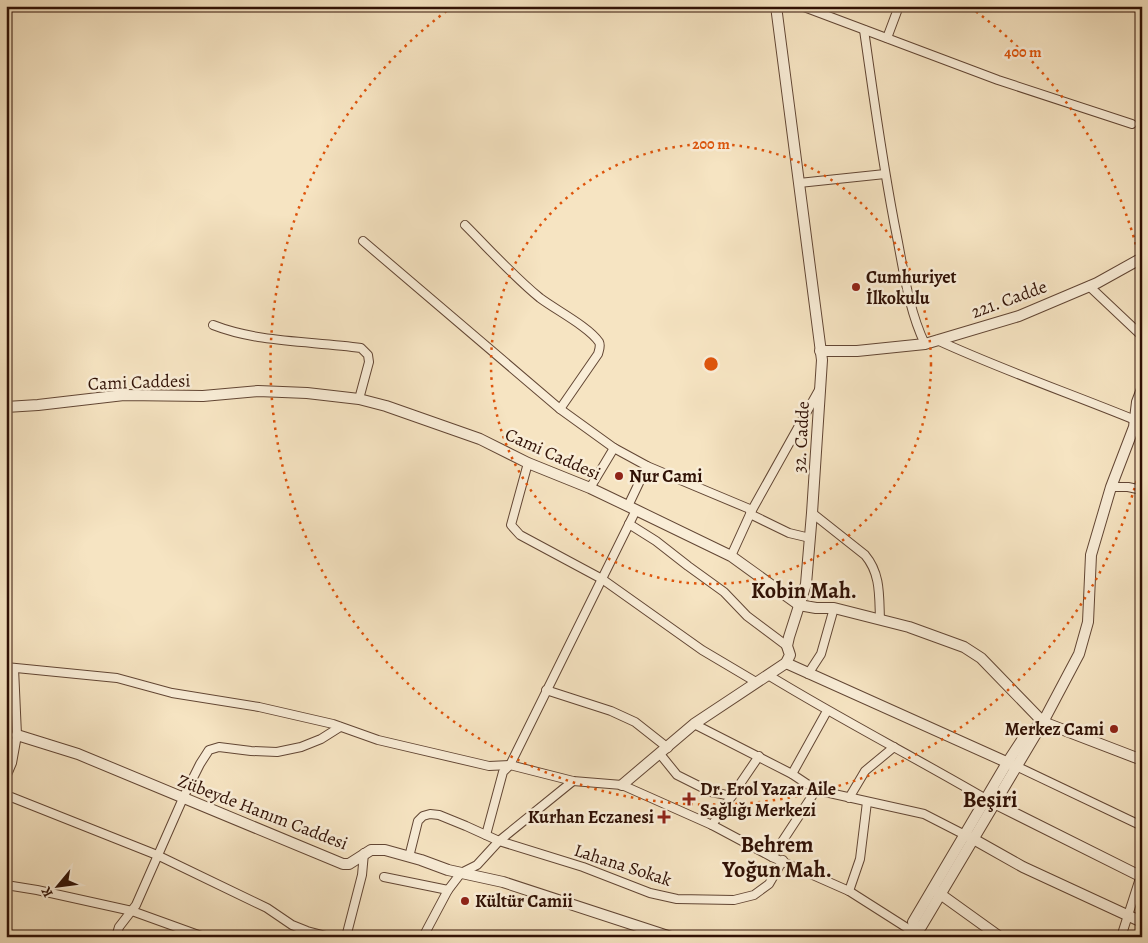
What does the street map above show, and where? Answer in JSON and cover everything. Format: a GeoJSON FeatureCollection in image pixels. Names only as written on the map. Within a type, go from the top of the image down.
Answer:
{"type":"FeatureCollection","features":[{"type":"Feature","properties":{"kind":"street"},"geometry":{"type":"LineString","coordinates":[[888,38],[899,6]]}},
{"type":"Feature","properties":{"kind":"street"},"geometry":{"type":"LineString","coordinates":[[776,7],[804,8],[998,80],[1132,124]]}},
{"type":"Feature","properties":{"kind":"street","name":"32. Cadde"},"geometry":{"type":"LineString","coordinates":[[776,7],[822,360],[806,584],[788,637],[787,646],[790,655],[786,664]]}},
{"type":"Feature","properties":{"kind":"street"},"geometry":{"type":"LineString","coordinates":[[864,30],[884,174],[916,324],[925,344]]}},
{"type":"Feature","properties":{"kind":"street"},"geometry":{"type":"LineString","coordinates":[[799,183],[884,174]]}},
{"type":"Feature","properties":{"kind":"street"},"geometry":{"type":"LineString","coordinates":[[465,225],[530,289],[552,307],[582,327],[599,343],[598,354],[560,409]]}},
{"type":"Feature","properties":{"kind":"street"},"geometry":{"type":"LineString","coordinates":[[363,241],[560,409],[614,448],[647,466],[751,512],[789,533],[810,538]]}},
{"type":"Feature","properties":{"kind":"street","name":"221. Cadde"},"geometry":{"type":"LineString","coordinates":[[820,350],[857,351],[925,344],[1019,316],[1090,286],[1142,258]]}},
{"type":"Feature","properties":{"kind":"street"},"geometry":{"type":"LineString","coordinates":[[1090,286],[1142,336]]}},
{"type":"Feature","properties":{"kind":"street"},"geometry":{"type":"LineString","coordinates":[[213,326],[280,340],[361,348],[368,355],[369,362],[358,399]]}},
{"type":"Feature","properties":{"kind":"street"},"geometry":{"type":"LineString","coordinates":[[937,340],[987,363],[1072,394],[1134,420]]}},
{"type":"Feature","properties":{"kind":"street"},"geometry":{"type":"LineString","coordinates":[[730,556],[751,512],[820,388]]}},
{"type":"Feature","properties":{"kind":"street"},"geometry":{"type":"LineString","coordinates":[[6,777],[12,763],[17,735],[10,668],[117,678],[172,692],[259,707],[340,727],[378,740],[489,766],[510,765],[573,781],[622,785],[712,825],[772,857],[783,860],[848,892],[914,933],[921,927],[936,892],[1012,764],[1043,722],[1079,654],[1088,622],[1091,555],[1111,488],[1137,432],[1134,420],[1137,402],[1142,389]]}},
{"type":"Feature","properties":{"kind":"street","name":"Cami Caddesi"},"geometry":{"type":"LineString","coordinates":[[6,407],[124,395],[204,396],[258,392],[307,393],[358,399],[386,406],[480,439],[528,464],[590,488],[632,508],[730,556],[799,605],[816,608],[834,608],[909,627],[964,647],[981,658],[1043,722],[1142,760]]}},
{"type":"Feature","properties":{"kind":"street"},"geometry":{"type":"LineString","coordinates":[[590,488],[614,448]]}},
{"type":"Feature","properties":{"kind":"street"},"geometry":{"type":"LineString","coordinates":[[528,464],[510,524],[520,535],[602,579],[702,650],[756,682]]}},
{"type":"Feature","properties":{"kind":"street"},"geometry":{"type":"LineString","coordinates":[[486,836],[503,772],[510,765],[629,524],[632,508],[647,466]]}},
{"type":"Feature","properties":{"kind":"street"},"geometry":{"type":"LineString","coordinates":[[1111,488],[1128,487],[1142,490]]}},
{"type":"Feature","properties":{"kind":"street"},"geometry":{"type":"LineString","coordinates":[[812,513],[870,561],[879,581],[880,620]]}},
{"type":"Feature","properties":{"kind":"street"},"geometry":{"type":"LineString","coordinates":[[629,524],[656,540],[724,592],[747,616],[787,646]]}},
{"type":"Feature","properties":{"kind":"street"},"geometry":{"type":"LineString","coordinates":[[808,674],[821,654],[834,608]]}},
{"type":"Feature","properties":{"kind":"street"},"geometry":{"type":"LineString","coordinates":[[622,785],[694,724],[786,664],[1012,764],[1142,826]]}},
{"type":"Feature","properties":{"kind":"street"},"geometry":{"type":"LineString","coordinates":[[768,675],[827,711],[990,802],[1141,875],[1121,937]]}},
{"type":"Feature","properties":{"kind":"street"},"geometry":{"type":"LineString","coordinates":[[546,690],[611,711],[635,722],[664,751],[677,774],[712,792],[732,796]]}},
{"type":"Feature","properties":{"kind":"street"},"geometry":{"type":"LineString","coordinates":[[792,774],[827,711]]}},
{"type":"Feature","properties":{"kind":"street"},"geometry":{"type":"LineString","coordinates":[[694,724],[759,756],[816,790],[924,814],[1023,867],[1142,922]]}},
{"type":"Feature","properties":{"kind":"street"},"geometry":{"type":"LineString","coordinates":[[116,937],[119,928],[136,905],[183,799],[209,750],[219,747],[278,752],[301,747],[321,739],[340,727]]}},
{"type":"Feature","properties":{"kind":"street","name":"Zübeyde Hanım Caddesi"},"geometry":{"type":"LineString","coordinates":[[17,735],[78,754],[343,864],[349,864],[371,850],[385,850],[409,856],[448,870],[503,882],[671,937]]}},
{"type":"Feature","properties":{"kind":"street"},"geometry":{"type":"LineString","coordinates":[[849,798],[865,771],[894,747]]}},
{"type":"Feature","properties":{"kind":"street"},"geometry":{"type":"LineString","coordinates":[[712,825],[759,756]]}},
{"type":"Feature","properties":{"kind":"street"},"geometry":{"type":"LineString","coordinates":[[423,937],[448,890],[461,873],[478,865],[499,841],[573,781]]}},
{"type":"Feature","properties":{"kind":"street"},"geometry":{"type":"LineString","coordinates":[[772,857],[816,790]]}},
{"type":"Feature","properties":{"kind":"street"},"geometry":{"type":"LineString","coordinates":[[6,795],[157,855],[268,908],[292,925],[330,937]]}},
{"type":"Feature","properties":{"kind":"street"},"geometry":{"type":"LineString","coordinates":[[848,892],[860,859],[867,802]]}},
{"type":"Feature","properties":{"kind":"street","name":"Lahana Sokak"},"geometry":{"type":"LineString","coordinates":[[409,856],[418,821],[423,816],[430,814],[439,815],[499,841],[583,867],[650,893],[677,899],[734,900],[754,895],[769,884],[783,860]]}},
{"type":"Feature","properties":{"kind":"street"},"geometry":{"type":"LineString","coordinates":[[346,937],[362,875],[364,853]]}},
{"type":"Feature","properties":{"kind":"street"},"geometry":{"type":"LineString","coordinates":[[384,877],[448,890]]}},
{"type":"Feature","properties":{"kind":"street"},"geometry":{"type":"LineString","coordinates":[[6,885],[37,890],[132,912],[204,937]]}},
{"type":"Feature","properties":{"kind":"street"},"geometry":{"type":"LineString","coordinates":[[936,892],[994,935]]}},
{"type":"Feature","properties":{"kind":"place","name":"Cumhuriyet İlkokulu"},"geometry":{"type":"Point","coordinates":[856,287]}},
{"type":"Feature","properties":{"kind":"place","name":"Nur Cami"},"geometry":{"type":"Point","coordinates":[619,476]}},
{"type":"Feature","properties":{"kind":"place","name":"Merkez Cami"},"geometry":{"type":"Point","coordinates":[1114,729]}},
{"type":"Feature","properties":{"kind":"place","name":"Dr. Erol Yazar Aile Sağlığı Merkezi"},"geometry":{"type":"Point","coordinates":[689,799]}},
{"type":"Feature","properties":{"kind":"place","name":"Kurhan Eczanesi"},"geometry":{"type":"Point","coordinates":[664,817]}},
{"type":"Feature","properties":{"kind":"place","name":"Kültür Camii"},"geometry":{"type":"Point","coordinates":[465,901]}},
{"type":"Feature","properties":{"kind":"district","name":"Kobin Mah."},"geometry":{"type":"Point","coordinates":[804,591]}},
{"type":"Feature","properties":{"kind":"district","name":"Beşiri"},"geometry":{"type":"Point","coordinates":[990,800]}},
{"type":"Feature","properties":{"kind":"district","name":"Behrem Yoğun Mah."},"geometry":{"type":"Point","coordinates":[777,858]}}]}
